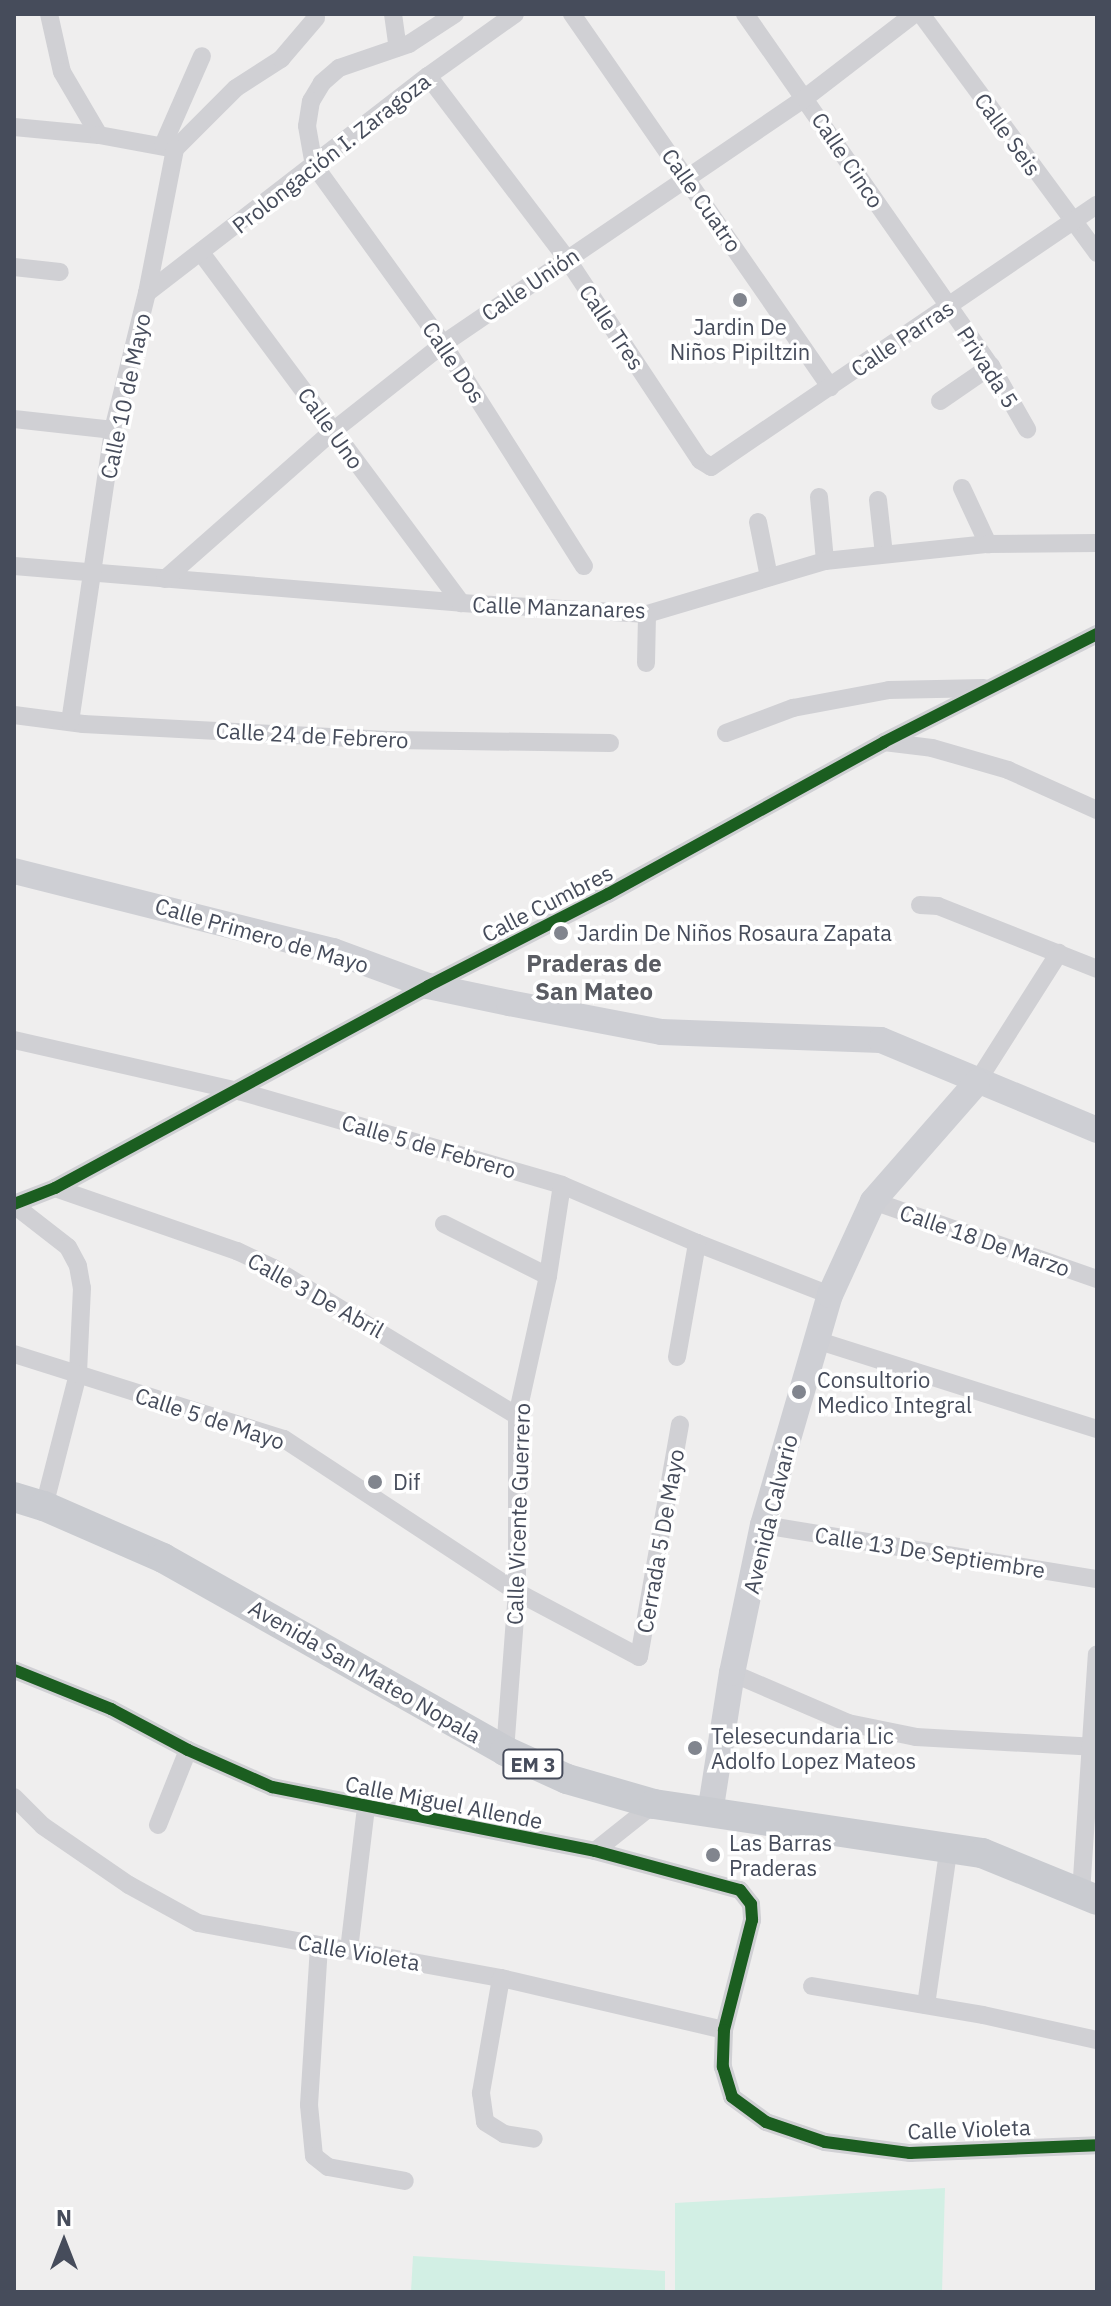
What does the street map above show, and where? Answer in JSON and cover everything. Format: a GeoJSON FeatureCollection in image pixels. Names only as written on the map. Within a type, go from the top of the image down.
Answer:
{"type":"FeatureCollection","features":[{"type":"Feature","properties":{"kind":"main road","name":"Avenida San Mateo Nopala"},"geometry":{"type":"LineString","coordinates":[[14,1497],[44,1506],[189,1572],[505,1751],[567,1779],[654,1804],[949,1846],[1014,1863],[1089,1896]]}},
{"type":"Feature","properties":{"kind":"street"},"geometry":{"type":"LineString","coordinates":[[49,14],[62,72],[99,135]]}},
{"type":"Feature","properties":{"kind":"street"},"geometry":{"type":"LineString","coordinates":[[393,14],[398,48]]}},
{"type":"Feature","properties":{"kind":"street"},"geometry":{"type":"LineString","coordinates":[[314,165],[307,126],[311,101],[322,83],[339,68],[398,48],[455,14]]}},
{"type":"Feature","properties":{"kind":"street","name":"Prolongación I. Zaragoza"},"geometry":{"type":"LineString","coordinates":[[147,293],[202,254],[428,76],[515,14]]}},
{"type":"Feature","properties":{"kind":"street","name":"Calle Cuatro"},"geometry":{"type":"LineString","coordinates":[[572,14],[830,387]]}},
{"type":"Feature","properties":{"kind":"street","name":"Calle Cinco"},"geometry":{"type":"LineString","coordinates":[[745,14],[947,307]]}},
{"type":"Feature","properties":{"kind":"street","name":"Calle Unión"},"geometry":{"type":"LineString","coordinates":[[165,579],[333,431],[443,344],[805,98],[914,14]]}},
{"type":"Feature","properties":{"kind":"street","name":"Calle Seis"},"geometry":{"type":"LineString","coordinates":[[921,14],[1097,253]]}},
{"type":"Feature","properties":{"kind":"street"},"geometry":{"type":"LineString","coordinates":[[14,127],[99,135],[169,147],[236,88],[281,59],[316,18]]}},
{"type":"Feature","properties":{"kind":"street","name":"Calle 10 de Mayo"},"geometry":{"type":"LineString","coordinates":[[70,722],[113,430],[147,293],[169,147],[202,56]]}},
{"type":"Feature","properties":{"kind":"street","name":"Calle Tres"},"geometry":{"type":"LineString","coordinates":[[428,76],[567,259],[705,465]]}},
{"type":"Feature","properties":{"kind":"street","name":"Calle Dos"},"geometry":{"type":"LineString","coordinates":[[314,165],[443,344],[584,566]]}},
{"type":"Feature","properties":{"kind":"street","name":"Calle Parras"},"geometry":{"type":"LineString","coordinates":[[705,465],[711,467],[1097,205]]}},
{"type":"Feature","properties":{"kind":"street","name":"Calle Uno"},"geometry":{"type":"LineString","coordinates":[[202,254],[461,603]]}},
{"type":"Feature","properties":{"kind":"street"},"geometry":{"type":"LineString","coordinates":[[14,267],[60,272]]}},
{"type":"Feature","properties":{"kind":"street","name":"Privada 5"},"geometry":{"type":"LineString","coordinates":[[947,307],[991,366],[1027,429]]}},
{"type":"Feature","properties":{"kind":"street"},"geometry":{"type":"LineString","coordinates":[[940,401],[991,366]]}},
{"type":"Feature","properties":{"kind":"street"},"geometry":{"type":"LineString","coordinates":[[14,419],[113,430]]}},
{"type":"Feature","properties":{"kind":"street"},"geometry":{"type":"LineString","coordinates":[[962,488],[988,544]]}},
{"type":"Feature","properties":{"kind":"street"},"geometry":{"type":"LineString","coordinates":[[819,497],[825,561]]}},
{"type":"Feature","properties":{"kind":"street"},"geometry":{"type":"LineString","coordinates":[[878,500],[884,554]]}},
{"type":"Feature","properties":{"kind":"street"},"geometry":{"type":"LineString","coordinates":[[758,522],[769,577]]}},
{"type":"Feature","properties":{"kind":"street","name":"Calle Manzanares"},"geometry":{"type":"LineString","coordinates":[[14,566],[461,603],[647,614],[825,561],[988,544],[1097,543]]}},
{"type":"Feature","properties":{"kind":"street"},"geometry":{"type":"LineString","coordinates":[[646,663],[647,614]]}},
{"type":"Feature","properties":{"kind":"street","name":"Calle Cumbres"},"geometry":{"type":"LineString","coordinates":[[14,1204],[55,1188],[428,986],[608,894],[884,742],[1096,635]]}},
{"type":"Feature","properties":{"kind":"street"},"geometry":{"type":"LineString","coordinates":[[726,733],[793,708],[889,690],[991,688]]}},
{"type":"Feature","properties":{"kind":"street","name":"Calle 24 de Febrero"},"geometry":{"type":"LineString","coordinates":[[14,715],[70,722],[393,740],[610,743]]}},
{"type":"Feature","properties":{"kind":"street"},"geometry":{"type":"LineString","coordinates":[[884,742],[932,748],[1008,770],[1097,810]]}},
{"type":"Feature","properties":{"kind":"street","name":"Calle Primero de Mayo"},"geometry":{"type":"LineString","coordinates":[[14,871],[333,951],[428,986],[661,1032],[881,1040],[1097,1130]]}},
{"type":"Feature","properties":{"kind":"street"},"geometry":{"type":"LineString","coordinates":[[920,905],[938,906],[1097,969]]}},
{"type":"Feature","properties":{"kind":"street","name":"Avenida Calvario"},"geometry":{"type":"LineString","coordinates":[[710,1813],[732,1673],[763,1525],[830,1295],[873,1201],[977,1082],[1059,953]]}},
{"type":"Feature","properties":{"kind":"street","name":"Calle 5 de Febrero"},"geometry":{"type":"LineString","coordinates":[[14,1040],[239,1091],[562,1185],[830,1295]]}},
{"type":"Feature","properties":{"kind":"street","name":"Calle Vicente Guerrero"},"geometry":{"type":"LineString","coordinates":[[505,1751],[517,1592],[517,1416],[548,1276],[562,1185]]}},
{"type":"Feature","properties":{"kind":"street","name":"Calle 3 De Abril"},"geometry":{"type":"LineString","coordinates":[[55,1188],[237,1251],[273,1268],[517,1416]]}},
{"type":"Feature","properties":{"kind":"street","name":"Calle 18 De Marzo"},"geometry":{"type":"LineString","coordinates":[[873,1201],[1097,1279]]}},
{"type":"Feature","properties":{"kind":"street","name":"Calle Cumbres"},"geometry":{"type":"LineString","coordinates":[[14,1204],[68,1247],[78,1266],[82,1288],[78,1374],[44,1506]]}},
{"type":"Feature","properties":{"kind":"street"},"geometry":{"type":"LineString","coordinates":[[444,1224],[548,1276]]}},
{"type":"Feature","properties":{"kind":"street"},"geometry":{"type":"LineString","coordinates":[[677,1357],[697,1243]]}},
{"type":"Feature","properties":{"kind":"street"},"geometry":{"type":"LineString","coordinates":[[816,1340],[1097,1429]]}},
{"type":"Feature","properties":{"kind":"street","name":"Calle 5 de Mayo"},"geometry":{"type":"LineString","coordinates":[[14,1354],[284,1439],[517,1592],[639,1657]]}},
{"type":"Feature","properties":{"kind":"street","name":"Cerrada 5 De Mayo"},"geometry":{"type":"LineString","coordinates":[[639,1657],[680,1425]]}},
{"type":"Feature","properties":{"kind":"street","name":"Calle 13 De Septiembre"},"geometry":{"type":"LineString","coordinates":[[763,1525],[1097,1579]]}},
{"type":"Feature","properties":{"kind":"street"},"geometry":{"type":"LineString","coordinates":[[1089,1896],[1097,1655]]}},
{"type":"Feature","properties":{"kind":"street","name":"Calle Miguel Allende"},"geometry":{"type":"LineString","coordinates":[[14,1670],[111,1709],[188,1750],[272,1787],[595,1851],[740,1890],[751,1904],[752,1920],[724,2030]]}},
{"type":"Feature","properties":{"kind":"street"},"geometry":{"type":"LineString","coordinates":[[732,1673],[861,1726],[916,1737],[1094,1745]]}},
{"type":"Feature","properties":{"kind":"street"},"geometry":{"type":"LineString","coordinates":[[158,1825],[188,1750]]}},
{"type":"Feature","properties":{"kind":"street","name":"Calle Violeta"},"geometry":{"type":"LineString","coordinates":[[14,1797],[43,1826],[129,1885],[198,1923],[501,1978],[724,2030],[723,2067],[732,2097],[766,2122],[825,2142],[910,2153],[1097,2145]]}},
{"type":"Feature","properties":{"kind":"street"},"geometry":{"type":"LineString","coordinates":[[595,1851],[654,1804]]}},
{"type":"Feature","properties":{"kind":"street"},"geometry":{"type":"LineString","coordinates":[[349,1950],[366,1808]]}},
{"type":"Feature","properties":{"kind":"street"},"geometry":{"type":"LineString","coordinates":[[926,2005],[949,1846]]}},
{"type":"Feature","properties":{"kind":"street"},"geometry":{"type":"LineString","coordinates":[[319,1946],[309,2105],[314,2156],[328,2167],[405,2181]]}},
{"type":"Feature","properties":{"kind":"street"},"geometry":{"type":"LineString","coordinates":[[501,1978],[481,2093],[485,2122],[504,2134],[534,2139]]}},
{"type":"Feature","properties":{"kind":"street"},"geometry":{"type":"LineString","coordinates":[[812,1986],[926,2005],[1097,2040]]}},
{"type":"Feature","properties":{"kind":"green space"},"geometry":{"type":"Polygon","coordinates":[[[945,2188],[942,2292],[675,2292],[675,2203],[945,2188]]]}},
{"type":"Feature","properties":{"kind":"green space"},"geometry":{"type":"Polygon","coordinates":[[[413,2256],[665,2271],[665,2292],[411,2292],[413,2256]]]}},
{"type":"Feature","properties":{"kind":"cycle path"},"geometry":{"type":"LineString","coordinates":[[14,1204],[55,1188],[428,986],[608,894],[884,742],[1097,634]]}},
{"type":"Feature","properties":{"kind":"cycle path"},"geometry":{"type":"LineString","coordinates":[[14,1670],[111,1709],[188,1750],[272,1787],[595,1851],[740,1890],[751,1904],[752,1920],[724,2030],[723,2067],[732,2097],[766,2122],[825,2142],[910,2153],[1097,2145]]}},
{"type":"Feature","properties":{"kind":"place","name":"Jardin De Niños Pipiltzin"},"geometry":{"type":"Point","coordinates":[740,300]}},
{"type":"Feature","properties":{"kind":"place","name":"Jardin De Niños Rosaura Zapata"},"geometry":{"type":"Point","coordinates":[561,933]}},
{"type":"Feature","properties":{"kind":"place","name":"Consultorio Medico Integral"},"geometry":{"type":"Point","coordinates":[799,1392]}},
{"type":"Feature","properties":{"kind":"place","name":"Dif"},"geometry":{"type":"Point","coordinates":[375,1482]}},
{"type":"Feature","properties":{"kind":"place","name":"Telesecundaria Lic Adolfo Lopez Mateos"},"geometry":{"type":"Point","coordinates":[695,1748]}},
{"type":"Feature","properties":{"kind":"place","name":"Las Barras Praderas"},"geometry":{"type":"Point","coordinates":[713,1855]}},
{"type":"Feature","properties":{"kind":"district","name":"Praderas de San Mateo"},"geometry":{"type":"Point","coordinates":[594,978]}}]}
